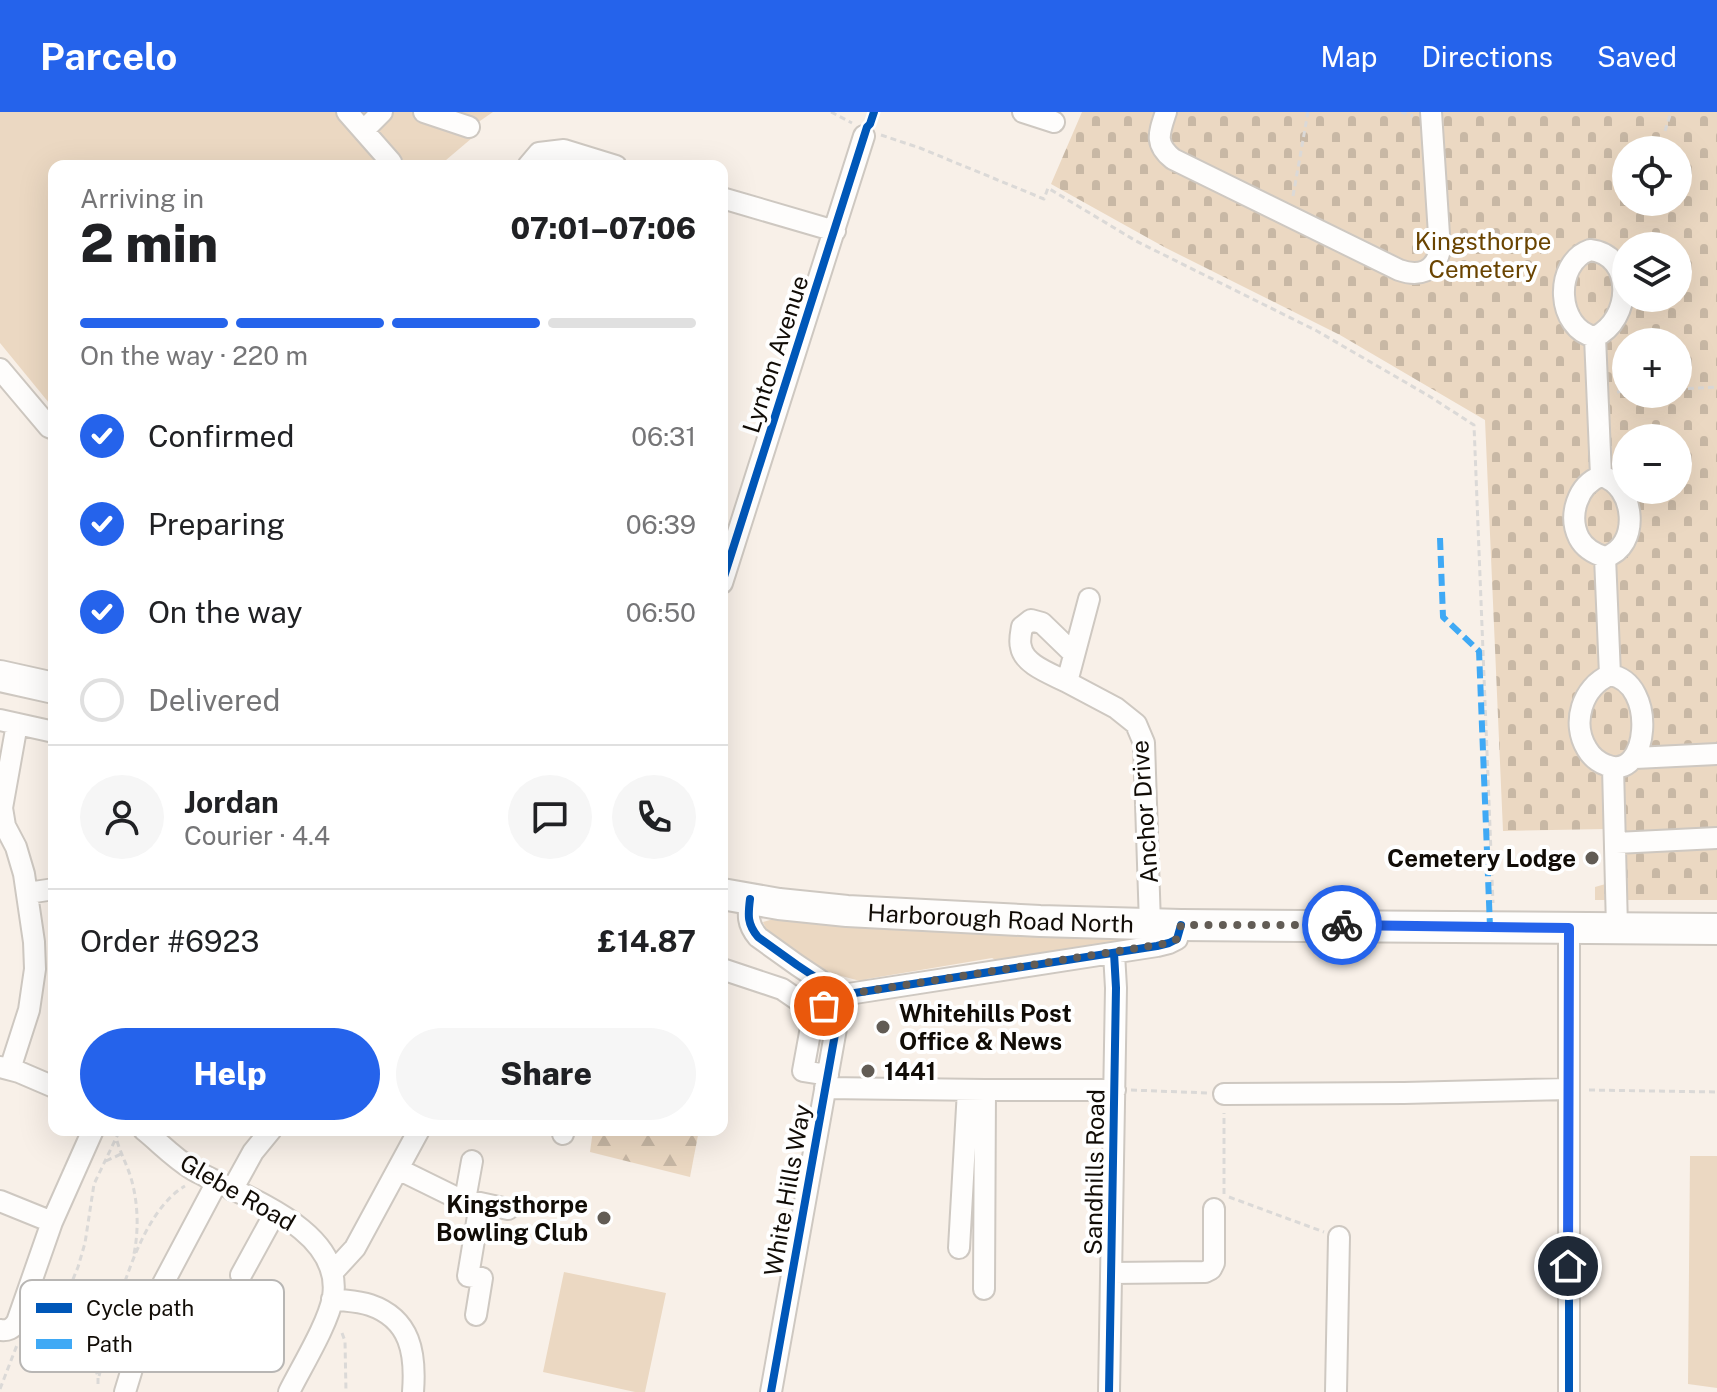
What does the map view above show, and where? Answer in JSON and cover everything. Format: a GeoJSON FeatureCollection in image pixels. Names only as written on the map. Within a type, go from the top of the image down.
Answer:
{"type":"FeatureCollection","features":[{"type":"Feature","properties":{"kind":"highway"},"geometry":{"type":"LineString","coordinates":[[0,676],[48,687]]}},
{"type":"Feature","properties":{"kind":"highway","name":"Harborough Road North"},"geometry":{"type":"LineString","coordinates":[[736,896],[805,908],[907,915],[1150,924],[1717,929]]}},
{"type":"Feature","properties":{"kind":"street"},"geometry":{"type":"LineString","coordinates":[[347,112],[389,160]]}},
{"type":"Feature","properties":{"kind":"street"},"geometry":{"type":"LineString","coordinates":[[364,130],[382,112]]}},
{"type":"Feature","properties":{"kind":"street"},"geometry":{"type":"LineString","coordinates":[[424,112],[469,127]]}},
{"type":"Feature","properties":{"kind":"street"},"geometry":{"type":"LineString","coordinates":[[1023,112],[1054,122]]}},
{"type":"Feature","properties":{"kind":"street"},"geometry":{"type":"LineString","coordinates":[[1166,112],[1159,140],[1173,159],[1408,273],[1417,274],[1430,269],[1440,250],[1431,112]]}},
{"type":"Feature","properties":{"kind":"street","name":"Lynton Avenue"},"geometry":{"type":"LineString","coordinates":[[728,564],[865,133]]}},
{"type":"Feature","properties":{"kind":"street"},"geometry":{"type":"LineString","coordinates":[[533,160],[539,153],[564,150],[596,160]]}},
{"type":"Feature","properties":{"kind":"street"},"geometry":{"type":"LineString","coordinates":[[728,200],[835,231]]}},
{"type":"Feature","properties":{"kind":"street"},"geometry":{"type":"LineString","coordinates":[[1595,337],[1601,476]]}},
{"type":"Feature","properties":{"kind":"street"},"geometry":{"type":"LineString","coordinates":[[0,369],[48,426]]}},
{"type":"Feature","properties":{"kind":"street"},"geometry":{"type":"LineString","coordinates":[[1601,476],[1611,479],[1620,487],[1629,518],[1628,538],[1624,546],[1605,557],[1584,545],[1575,518],[1580,494],[1591,481],[1601,476]]}},
{"type":"Feature","properties":{"kind":"street"},"geometry":{"type":"LineString","coordinates":[[1605,557],[1610,675]]}},
{"type":"Feature","properties":{"kind":"street"},"geometry":{"type":"LineString","coordinates":[[1067,682],[1089,599]]}},
{"type":"Feature","properties":{"kind":"street","name":"Anchor Drive"},"geometry":{"type":"LineString","coordinates":[[1074,654],[1042,623],[1031,620],[1022,627],[1020,644],[1027,658],[1116,708],[1136,724],[1144,743],[1150,924]]}},
{"type":"Feature","properties":{"kind":"street"},"geometry":{"type":"LineString","coordinates":[[1635,758],[1641,740],[1642,711],[1639,701],[1628,684],[1610,675],[1587,693],[1581,709],[1581,735],[1588,750],[1599,761],[1613,767],[1635,758],[1717,754]]}},
{"type":"Feature","properties":{"kind":"street"},"geometry":{"type":"LineString","coordinates":[[48,731],[8,722],[1,808],[5,826],[16,847],[28,893],[35,955],[33,991],[5,1068],[48,1085]]}},
{"type":"Feature","properties":{"kind":"street"},"geometry":{"type":"LineString","coordinates":[[1613,767],[1617,928]]}},
{"type":"Feature","properties":{"kind":"street"},"geometry":{"type":"LineString","coordinates":[[1616,843],[1717,838]]}},
{"type":"Feature","properties":{"kind":"street"},"geometry":{"type":"LineString","coordinates":[[28,893],[48,890]]}},
{"type":"Feature","properties":{"kind":"street"},"geometry":{"type":"LineString","coordinates":[[736,896],[758,937],[842,995]]}},
{"type":"Feature","properties":{"kind":"street"},"geometry":{"type":"LineString","coordinates":[[1115,1090],[976,1090],[827,1081],[803,1071],[814,1011],[842,995],[1173,942],[1181,925]]}},
{"type":"Feature","properties":{"kind":"street"},"geometry":{"type":"LineString","coordinates":[[1569,928],[1569,1392]]}},
{"type":"Feature","properties":{"kind":"street","name":"Sandhills Road"},"geometry":{"type":"LineString","coordinates":[[1109,1392],[1115,1090],[1114,953]]}},
{"type":"Feature","properties":{"kind":"street"},"geometry":{"type":"LineString","coordinates":[[728,971],[782,989],[814,1011]]}},
{"type":"Feature","properties":{"kind":"street","name":"White Hills Way"},"geometry":{"type":"LineString","coordinates":[[771,1392],[842,995]]}},
{"type":"Feature","properties":{"kind":"street"},"geometry":{"type":"LineString","coordinates":[[1224,1094],[1569,1089]]}},
{"type":"Feature","properties":{"kind":"street"},"geometry":{"type":"LineString","coordinates":[[959,1248],[976,1090]]}},
{"type":"Feature","properties":{"kind":"street"},"geometry":{"type":"LineString","coordinates":[[976,1090],[984,1289]]}},
{"type":"Feature","properties":{"kind":"street"},"geometry":{"type":"LineString","coordinates":[[31,1280],[52,1222],[90,1136]]}},
{"type":"Feature","properties":{"kind":"street","name":"Glebe Road"},"geometry":{"type":"LineString","coordinates":[[151,1136],[184,1164],[300,1227],[317,1242],[328,1261],[334,1290],[332,1299],[325,1321],[289,1392]]}},
{"type":"Feature","properties":{"kind":"street"},"geometry":{"type":"LineString","coordinates":[[166,1280],[225,1186],[266,1136]]}},
{"type":"Feature","properties":{"kind":"street"},"geometry":{"type":"LineString","coordinates":[[332,1273],[355,1248],[416,1136]]}},
{"type":"Feature","properties":{"kind":"street"},"geometry":{"type":"LineString","coordinates":[[472,1161],[468,1276],[482,1278],[476,1315]]}},
{"type":"Feature","properties":{"kind":"street"},"geometry":{"type":"LineString","coordinates":[[398,1169],[472,1202],[508,1209]]}},
{"type":"Feature","properties":{"kind":"street"},"geometry":{"type":"LineString","coordinates":[[0,1201],[52,1222]]}},
{"type":"Feature","properties":{"kind":"street"},"geometry":{"type":"LineString","coordinates":[[1112,1273],[1205,1272],[1211,1269],[1214,1263],[1214,1209]]}},
{"type":"Feature","properties":{"kind":"street"},"geometry":{"type":"LineString","coordinates":[[241,1275],[275,1213]]}},
{"type":"Feature","properties":{"kind":"street"},"geometry":{"type":"LineString","coordinates":[[1336,1392],[1339,1237]]}},
{"type":"Feature","properties":{"kind":"street"},"geometry":{"type":"LineString","coordinates":[[332,1299],[369,1305],[399,1325],[414,1357],[413,1392]]}},
{"type":"Feature","properties":{"kind":"street"},"geometry":{"type":"LineString","coordinates":[[0,1330],[12,1328],[20,1313]]}},
{"type":"Feature","properties":{"kind":"street"},"geometry":{"type":"LineString","coordinates":[[125,1392],[131,1372]]}},
{"type":"Feature","properties":{"kind":"path"},"geometry":{"type":"LineString","coordinates":[[831,112],[865,133],[920,148],[1044,199],[1048,188],[1136,241],[1317,331],[1474,425],[1494,927]]}},
{"type":"Feature","properties":{"kind":"path"},"geometry":{"type":"LineString","coordinates":[[1289,216],[1308,112]]}},
{"type":"Feature","properties":{"kind":"path"},"geometry":{"type":"LineString","coordinates":[[1665,131],[1671,112]]}},
{"type":"Feature","properties":{"kind":"path"},"geometry":{"type":"LineString","coordinates":[[1692,388],[1717,387]]}},
{"type":"Feature","properties":{"kind":"path"},"geometry":{"type":"LineString","coordinates":[[1569,1089],[1717,1092]]}},
{"type":"Feature","properties":{"kind":"path"},"geometry":{"type":"LineString","coordinates":[[1115,1090],[1224,1094],[1224,1195],[1339,1237]]}},
{"type":"Feature","properties":{"kind":"path"},"geometry":{"type":"LineString","coordinates":[[117,1138],[132,1183],[137,1223],[132,1262]]}},
{"type":"Feature","properties":{"kind":"path"},"geometry":{"type":"LineString","coordinates":[[72,1280],[88,1233],[94,1184],[117,1138]]}},
{"type":"Feature","properties":{"kind":"path"},"geometry":{"type":"LineString","coordinates":[[103,1163],[121,1154]]}},
{"type":"Feature","properties":{"kind":"path"},"geometry":{"type":"LineString","coordinates":[[126,1280],[150,1226],[170,1198],[199,1173]]}},
{"type":"Feature","properties":{"kind":"path"},"geometry":{"type":"LineString","coordinates":[[137,1223],[142,1229],[150,1226]]}},
{"type":"Feature","properties":{"kind":"path"},"geometry":{"type":"LineString","coordinates":[[325,1321],[338,1328],[344,1336],[347,1391]]}},
{"type":"Feature","properties":{"kind":"path"},"geometry":{"type":"LineString","coordinates":[[97,1372],[98,1384]]}},
{"type":"Feature","properties":{"kind":"path"},"geometry":{"type":"LineString","coordinates":[[97,1392],[100,1372]]}},
{"type":"Feature","properties":{"kind":"green space"},"geometry":{"type":"Polygon","coordinates":[[[0,112],[493,112],[477,123],[472,138],[446,160],[48,160],[48,402],[0,343],[0,112]]]}},
{"type":"Feature","properties":{"kind":"green space","name":"Kingsthorpe Cemetery"},"geometry":{"type":"Polygon","coordinates":[[[1082,112],[1717,112],[1717,900],[1595,900],[1595,887],[1609,883],[1607,829],[1503,831],[1485,420],[1340,335],[1166,248],[1051,184],[1082,112]]]}},
{"type":"Feature","properties":{"kind":"green space"},"geometry":{"type":"Polygon","coordinates":[[[777,918],[1149,939],[1001,963],[992,958],[864,982],[823,969],[773,936],[763,922],[777,918]]]}},
{"type":"Feature","properties":{"kind":"green space"},"geometry":{"type":"Polygon","coordinates":[[[592,1136],[698,1136],[690,1177],[590,1152],[592,1136]]]}},
{"type":"Feature","properties":{"kind":"green space"},"geometry":{"type":"Polygon","coordinates":[[[1690,1156],[1717,1156],[1717,1388],[1688,1384],[1690,1156]]]}},
{"type":"Feature","properties":{"kind":"green space"},"geometry":{"type":"Polygon","coordinates":[[[564,1272],[666,1293],[645,1392],[543,1372],[564,1272]]]}},
{"type":"Feature","properties":{"kind":"marked path"},"geometry":{"type":"LineString","coordinates":[[1440,538],[1443,617],[1479,651],[1490,927]]}},
{"type":"Feature","properties":{"kind":"cycle path"},"geometry":{"type":"LineString","coordinates":[[728,564],[874,112]]}},
{"type":"Feature","properties":{"kind":"cycle path"},"geometry":{"type":"LineString","coordinates":[[750,899],[749,919],[758,937],[842,995],[1157,946],[1177,939],[1181,925]]}},
{"type":"Feature","properties":{"kind":"cycle path"},"geometry":{"type":"LineString","coordinates":[[1569,928],[1569,1392]]}},
{"type":"Feature","properties":{"kind":"cycle path"},"geometry":{"type":"LineString","coordinates":[[1109,1392],[1114,953]]}},
{"type":"Feature","properties":{"kind":"cycle path"},"geometry":{"type":"LineString","coordinates":[[771,1392],[842,995]]}},
{"type":"Feature","properties":{"kind":"way so far"},"geometry":{"type":"LineString","coordinates":[[824,1006],[842,995],[1169,943],[1177,939],[1181,925],[1342,925]]}},
{"type":"Feature","properties":{"kind":"place","name":"Cemetery Lodge"},"geometry":{"type":"Point","coordinates":[1592,858]}},
{"type":"Feature","properties":{"kind":"place","name":"Whitehills Post Office & News"},"geometry":{"type":"Point","coordinates":[883,1027]}},
{"type":"Feature","properties":{"kind":"place","name":"1441"},"geometry":{"type":"Point","coordinates":[868,1071]}},
{"type":"Feature","properties":{"kind":"place","name":"Kingsthorpe Bowling Club"},"geometry":{"type":"Point","coordinates":[604,1218]}},
{"type":"Feature","properties":{"kind":"route"},"geometry":{"type":"LineString","coordinates":[[1342,925],[1569,928],[1568,1266]]}}]}
